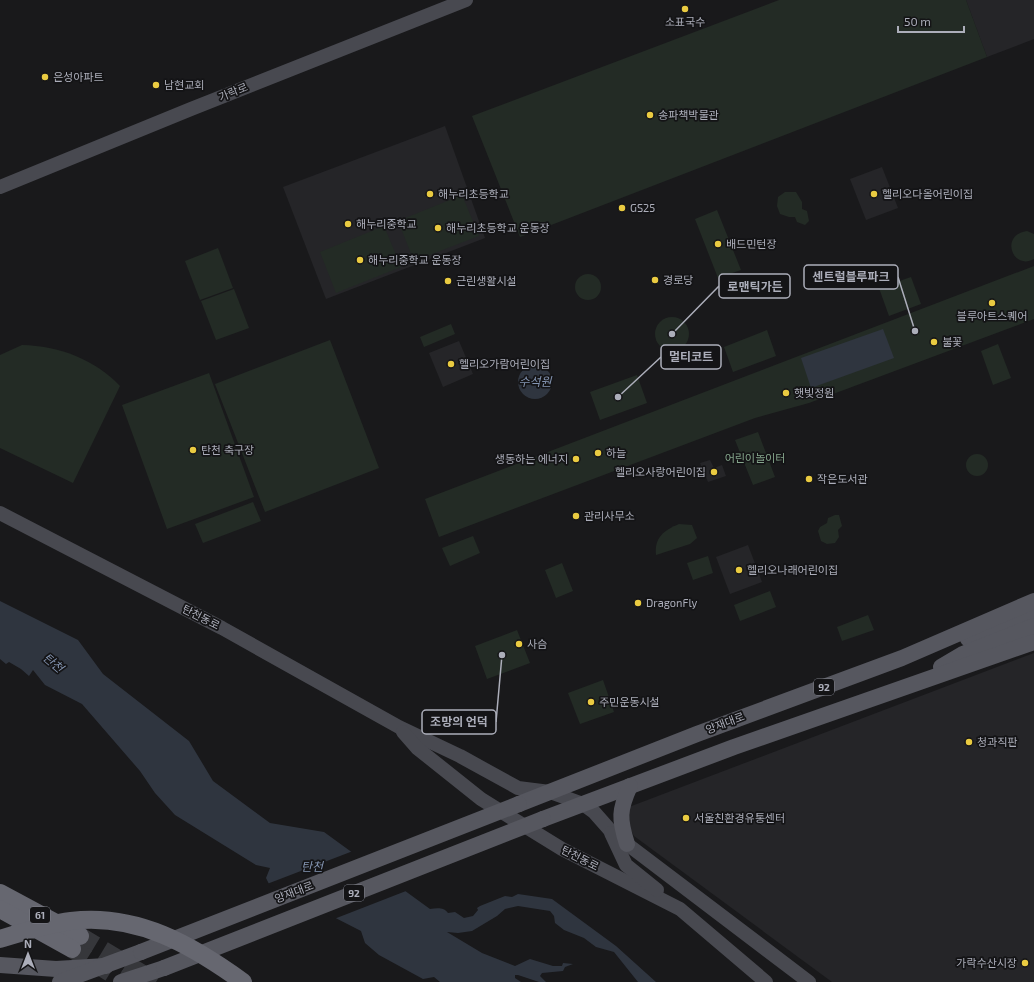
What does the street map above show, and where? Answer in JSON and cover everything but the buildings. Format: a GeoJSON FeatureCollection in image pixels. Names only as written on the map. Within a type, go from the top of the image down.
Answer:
{"type":"FeatureCollection","features":[{"type":"Feature","properties":{"kind":"highway","name":"61"},"geometry":{"type":"LineString","coordinates":[[0,893],[76,943],[0,909]]}},
{"type":"Feature","properties":{"kind":"highway"},"geometry":{"type":"LineString","coordinates":[[0,939],[71,921],[110,920],[146,927],[178,940],[202,954],[243,982]]}},
{"type":"Feature","properties":{"kind":"main road","name":"양재대로"},"geometry":{"type":"LineString","coordinates":[[60,982],[106,966],[711,729],[902,658],[1034,601]]}},
{"type":"Feature","properties":{"kind":"main road","name":"양재대로"},"geometry":{"type":"LineString","coordinates":[[902,658],[959,642],[1034,614]]}},
{"type":"Feature","properties":{"kind":"main road","name":"양재대로"},"geometry":{"type":"LineString","coordinates":[[910,684],[963,654],[1034,626]]}},
{"type":"Feature","properties":{"kind":"main road","name":"양재대로"},"geometry":{"type":"LineString","coordinates":[[121,982],[164,968],[630,786],[910,684],[1034,642]]}},
{"type":"Feature","properties":{"kind":"main road"},"geometry":{"type":"LineString","coordinates":[[627,844],[622,826],[621,806],[630,786]]}},
{"type":"Feature","properties":{"kind":"main road","name":"92"},"geometry":{"type":"LineString","coordinates":[[0,965],[56,969],[106,966]]}},
{"type":"Feature","properties":{"kind":"street","name":"가락로"},"geometry":{"type":"LineString","coordinates":[[0,187],[191,109],[466,0]]}},
{"type":"Feature","properties":{"kind":"street","name":"탄천동로"},"geometry":{"type":"LineString","coordinates":[[1,513],[222,628],[398,727],[460,756],[518,788],[550,792]]}},
{"type":"Feature","properties":{"kind":"street","name":"탄천동로"},"geometry":{"type":"LineString","coordinates":[[398,727],[417,748],[481,799],[562,849],[680,908],[766,982]]}},
{"type":"Feature","properties":{"kind":"street"},"geometry":{"type":"LineString","coordinates":[[550,792],[583,804],[594,812],[609,829],[627,844],[809,982]]}},
{"type":"Feature","properties":{"kind":"street"},"geometry":{"type":"LineString","coordinates":[[609,829],[626,865],[680,908]]}},
{"type":"Feature","properties":{"kind":"shaded area"},"geometry":{"type":"Polygon","coordinates":[[[966,0],[1034,0],[1034,39],[987,57],[966,0]]]}},
{"type":"Feature","properties":{"kind":"shaded area"},"geometry":{"type":"Polygon","coordinates":[[[445,126],[485,238],[326,299],[283,187],[445,126]]]}},
{"type":"Feature","properties":{"kind":"shaded area","name":"헬리오다올어린이집"},"geometry":{"type":"Polygon","coordinates":[[[882,167],[898,208],[866,220],[850,179],[882,167]]]}},
{"type":"Feature","properties":{"kind":"shaded area","name":"헬리오가람어린이집"},"geometry":{"type":"Polygon","coordinates":[[[459,341],[473,374],[443,387],[429,353],[459,341]]]}},
{"type":"Feature","properties":{"kind":"shaded area","name":"헬리오사랑어린이집"},"geometry":{"type":"Polygon","coordinates":[[[710,460],[714,468],[722,465],[726,476],[708,482],[700,463],[710,460]]]}},
{"type":"Feature","properties":{"kind":"shaded area","name":"헬리오나래어린이집"},"geometry":{"type":"Polygon","coordinates":[[[748,545],[762,582],[730,594],[716,557],[748,545]]]}},
{"type":"Feature","properties":{"kind":"shaded area"},"geometry":{"type":"Polygon","coordinates":[[[1034,653],[1034,982],[832,982],[634,836],[624,818],[629,807],[1034,653]]]}},
{"type":"Feature","properties":{"kind":"green space"},"geometry":{"type":"Polygon","coordinates":[[[779,0],[966,0],[987,57],[520,237],[472,116],[779,0]]]}},
{"type":"Feature","properties":{"kind":"green space"},"geometry":{"type":"Polygon","coordinates":[[[785,192],[796,192],[802,202],[802,209],[807,211],[809,221],[805,225],[797,222],[795,217],[780,214],[777,206],[778,197],[785,192]]]}},
{"type":"Feature","properties":{"kind":"green space","name":"해누리초등학교 운동장"},"geometry":{"type":"Polygon","coordinates":[[[462,195],[479,236],[414,261],[398,221],[462,195]]]}},
{"type":"Feature","properties":{"kind":"green space","name":"배드민턴장"},"geometry":{"type":"Polygon","coordinates":[[[717,210],[741,270],[718,278],[695,219],[717,210]]]}},
{"type":"Feature","properties":{"kind":"green space","name":"해누리중학교 운동장"},"geometry":{"type":"Polygon","coordinates":[[[384,226],[401,267],[336,293],[320,252],[384,226]]]}},
{"type":"Feature","properties":{"kind":"green space"},"geometry":{"type":"Polygon","coordinates":[[[1027,231],[1034,234],[1034,259],[1027,261],[1020,260],[1015,256],[1011,245],[1013,239],[1018,234],[1027,231]]]}},
{"type":"Feature","properties":{"kind":"green space"},"geometry":{"type":"Polygon","coordinates":[[[218,248],[233,288],[200,300],[185,261],[218,248]]]}},
{"type":"Feature","properties":{"kind":"green space"},"geometry":{"type":"Polygon","coordinates":[[[1034,266],[1034,319],[809,403],[755,418],[439,537],[425,499],[1034,266]]]}},
{"type":"Feature","properties":{"kind":"green space"},"geometry":{"type":"Polygon","coordinates":[[[588,274],[597,278],[601,287],[597,296],[588,300],[579,296],[575,287],[579,278],[588,274]]]}},
{"type":"Feature","properties":{"kind":"green space"},"geometry":{"type":"Polygon","coordinates":[[[911,277],[921,304],[889,316],[879,288],[911,277]]]}},
{"type":"Feature","properties":{"kind":"green space"},"geometry":{"type":"Polygon","coordinates":[[[234,289],[249,328],[216,340],[201,301],[234,289]]]}},
{"type":"Feature","properties":{"kind":"green space"},"geometry":{"type":"Polygon","coordinates":[[[672,317],[684,322],[689,334],[684,346],[672,351],[660,346],[655,334],[660,322],[672,317]]]}},
{"type":"Feature","properties":{"kind":"green space"},"geometry":{"type":"Polygon","coordinates":[[[451,324],[455,334],[424,347],[420,337],[451,324]]]}},
{"type":"Feature","properties":{"kind":"green space"},"geometry":{"type":"Polygon","coordinates":[[[767,330],[776,356],[733,372],[724,347],[767,330]]]}},
{"type":"Feature","properties":{"kind":"green space"},"geometry":{"type":"Polygon","coordinates":[[[330,340],[379,468],[265,512],[215,384],[330,340]]]}},
{"type":"Feature","properties":{"kind":"green space"},"geometry":{"type":"Polygon","coordinates":[[[998,344],[1011,378],[993,385],[981,351],[998,344]]]}},
{"type":"Feature","properties":{"kind":"green space"},"geometry":{"type":"Polygon","coordinates":[[[22,345],[62,351],[87,361],[99,368],[120,386],[73,483],[0,448],[0,355],[22,345]]]}},
{"type":"Feature","properties":{"kind":"green space"},"geometry":{"type":"Polygon","coordinates":[[[209,373],[254,497],[167,529],[122,405],[209,373]]]}},
{"type":"Feature","properties":{"kind":"green space"},"geometry":{"type":"Polygon","coordinates":[[[637,375],[647,403],[600,420],[590,392],[637,375]]]}},
{"type":"Feature","properties":{"kind":"green space","name":"어린이놀이터"},"geometry":{"type":"Polygon","coordinates":[[[758,432],[775,477],[753,485],[735,440],[758,432]]]}},
{"type":"Feature","properties":{"kind":"green space"},"geometry":{"type":"Polygon","coordinates":[[[977,454],[985,457],[988,465],[985,473],[977,476],[969,473],[966,465],[969,457],[977,454]]]}},
{"type":"Feature","properties":{"kind":"green space"},"geometry":{"type":"Polygon","coordinates":[[[253,502],[261,521],[203,543],[195,524],[253,502]]]}},
{"type":"Feature","properties":{"kind":"green space"},"geometry":{"type":"Polygon","coordinates":[[[839,515],[842,526],[838,530],[839,537],[835,543],[827,544],[821,541],[818,531],[820,527],[827,523],[828,518],[839,515]]]}},
{"type":"Feature","properties":{"kind":"green space"},"geometry":{"type":"Polygon","coordinates":[[[679,524],[692,525],[697,538],[690,544],[656,555],[658,539],[669,529],[679,524]]]}},
{"type":"Feature","properties":{"kind":"green space"},"geometry":{"type":"Polygon","coordinates":[[[473,536],[480,553],[450,566],[442,548],[473,536]]]}},
{"type":"Feature","properties":{"kind":"green space"},"geometry":{"type":"Polygon","coordinates":[[[708,556],[713,573],[693,580],[687,563],[708,556]]]}},
{"type":"Feature","properties":{"kind":"green space"},"geometry":{"type":"Polygon","coordinates":[[[562,563],[573,591],[556,598],[545,570],[562,563]]]}},
{"type":"Feature","properties":{"kind":"green space"},"geometry":{"type":"Polygon","coordinates":[[[770,591],[776,607],[740,621],[734,605],[770,591]]]}},
{"type":"Feature","properties":{"kind":"green space"},"geometry":{"type":"Polygon","coordinates":[[[868,615],[874,630],[842,641],[837,627],[868,615]]]}},
{"type":"Feature","properties":{"kind":"green space"},"geometry":{"type":"Polygon","coordinates":[[[517,630],[530,663],[487,679],[475,646],[517,630]]]}},
{"type":"Feature","properties":{"kind":"green space","name":"주민운동시설"},"geometry":{"type":"Polygon","coordinates":[[[603,680],[614,712],[580,724],[568,693],[603,680]]]}},
{"type":"Feature","properties":{"kind":"water"},"geometry":{"type":"Polygon","coordinates":[[[883,329],[894,358],[811,388],[801,358],[883,329]]]}},
{"type":"Feature","properties":{"kind":"water","name":"수석원"},"geometry":{"type":"Polygon","coordinates":[[[538,365],[547,370],[551,375],[551,389],[547,394],[542,398],[532,399],[528,398],[519,389],[518,379],[519,375],[528,366],[538,365]]]}},
{"type":"Feature","properties":{"kind":"water","name":"탄천"},"geometry":{"type":"Polygon","coordinates":[[[0,601],[78,640],[103,674],[189,741],[213,781],[270,823],[324,832],[430,909],[438,908],[448,913],[455,912],[464,918],[473,916],[478,910],[477,908],[480,906],[505,896],[512,897],[518,894],[552,899],[616,946],[656,982],[638,982],[614,952],[596,947],[584,938],[564,930],[555,923],[554,916],[550,911],[518,906],[505,909],[497,916],[472,931],[458,933],[447,932],[482,953],[515,966],[530,959],[553,966],[562,966],[563,963],[573,964],[565,967],[563,971],[542,973],[540,976],[546,982],[539,982],[515,975],[515,978],[521,982],[440,982],[434,977],[423,979],[379,955],[365,943],[361,931],[269,884],[266,878],[270,868],[256,865],[175,815],[155,793],[140,771],[82,704],[45,685],[33,670],[29,676],[21,669],[9,662],[6,664],[0,659],[0,601]]]}},
{"type":"Feature","properties":{"kind":"pier"},"geometry":{"type":"Polygon","coordinates":[[[353,851],[406,891],[334,919],[267,884],[353,851]]]}},
{"type":"Feature","properties":{"kind":"tunnel"},"geometry":{"type":"LineString","coordinates":[[80,936],[156,982]]}},
{"type":"Feature","properties":{"kind":"tunnel"},"geometry":{"type":"LineString","coordinates":[[72,949],[125,982]]}},
{"type":"Feature","properties":{"kind":"place","name":"소표국수"},"geometry":{"type":"Point","coordinates":[685,9]}},
{"type":"Feature","properties":{"kind":"place","name":"은성아파트"},"geometry":{"type":"Point","coordinates":[45,77]}},
{"type":"Feature","properties":{"kind":"place","name":"남현교회"},"geometry":{"type":"Point","coordinates":[156,85]}},
{"type":"Feature","properties":{"kind":"place","name":"송파책박물관"},"geometry":{"type":"Point","coordinates":[650,115]}},
{"type":"Feature","properties":{"kind":"place","name":"해누리초등학교"},"geometry":{"type":"Point","coordinates":[430,194]}},
{"type":"Feature","properties":{"kind":"place","name":"헬리오다올어린이집"},"geometry":{"type":"Point","coordinates":[874,194]}},
{"type":"Feature","properties":{"kind":"place","name":"GS25"},"geometry":{"type":"Point","coordinates":[622,208]}},
{"type":"Feature","properties":{"kind":"place","name":"해누리중학교"},"geometry":{"type":"Point","coordinates":[348,224]}},
{"type":"Feature","properties":{"kind":"place","name":"해누리초등학교 운동장"},"geometry":{"type":"Point","coordinates":[438,228]}},
{"type":"Feature","properties":{"kind":"place","name":"배드민턴장"},"geometry":{"type":"Point","coordinates":[718,244]}},
{"type":"Feature","properties":{"kind":"place","name":"해누리중학교 운동장"},"geometry":{"type":"Point","coordinates":[360,260]}},
{"type":"Feature","properties":{"kind":"place","name":"경로당"},"geometry":{"type":"Point","coordinates":[655,280]}},
{"type":"Feature","properties":{"kind":"place","name":"근린생활시설"},"geometry":{"type":"Point","coordinates":[448,281]}},
{"type":"Feature","properties":{"kind":"place","name":"블루아트스퀘어"},"geometry":{"type":"Point","coordinates":[992,303]}},
{"type":"Feature","properties":{"kind":"place","name":"센트럴블루파크"},"geometry":{"type":"Point","coordinates":[915,331]}},
{"type":"Feature","properties":{"kind":"place","name":"로맨틱가든"},"geometry":{"type":"Point","coordinates":[672,334]}},
{"type":"Feature","properties":{"kind":"place","name":"불꽃"},"geometry":{"type":"Point","coordinates":[934,342]}},
{"type":"Feature","properties":{"kind":"place","name":"헬리오가람어린이집"},"geometry":{"type":"Point","coordinates":[451,364]}},
{"type":"Feature","properties":{"kind":"place","name":"햇빛정원"},"geometry":{"type":"Point","coordinates":[786,393]}},
{"type":"Feature","properties":{"kind":"place","name":"멀티코트"},"geometry":{"type":"Point","coordinates":[618,397]}},
{"type":"Feature","properties":{"kind":"place","name":"탄천 축구장"},"geometry":{"type":"Point","coordinates":[193,450]}},
{"type":"Feature","properties":{"kind":"place","name":"하늘"},"geometry":{"type":"Point","coordinates":[598,453]}},
{"type":"Feature","properties":{"kind":"place","name":"생동하는 에너지"},"geometry":{"type":"Point","coordinates":[576,459]}},
{"type":"Feature","properties":{"kind":"place","name":"헬리오사랑어린이집"},"geometry":{"type":"Point","coordinates":[714,472]}},
{"type":"Feature","properties":{"kind":"place","name":"작은도서관"},"geometry":{"type":"Point","coordinates":[809,479]}},
{"type":"Feature","properties":{"kind":"place","name":"관리사무소"},"geometry":{"type":"Point","coordinates":[576,516]}},
{"type":"Feature","properties":{"kind":"place","name":"헬리오나래어린이집"},"geometry":{"type":"Point","coordinates":[739,570]}},
{"type":"Feature","properties":{"kind":"place","name":"DragonFly"},"geometry":{"type":"Point","coordinates":[638,603]}},
{"type":"Feature","properties":{"kind":"place","name":"사슴"},"geometry":{"type":"Point","coordinates":[519,644]}},
{"type":"Feature","properties":{"kind":"place","name":"조망의 언덕"},"geometry":{"type":"Point","coordinates":[502,655]}},
{"type":"Feature","properties":{"kind":"place","name":"주민운동시설"},"geometry":{"type":"Point","coordinates":[591,702]}},
{"type":"Feature","properties":{"kind":"place","name":"청과직판"},"geometry":{"type":"Point","coordinates":[969,742]}},
{"type":"Feature","properties":{"kind":"place","name":"서울친환경유통센터"},"geometry":{"type":"Point","coordinates":[686,818]}},
{"type":"Feature","properties":{"kind":"place","name":"가락수산시장"},"geometry":{"type":"Point","coordinates":[1025,963]}}]}
